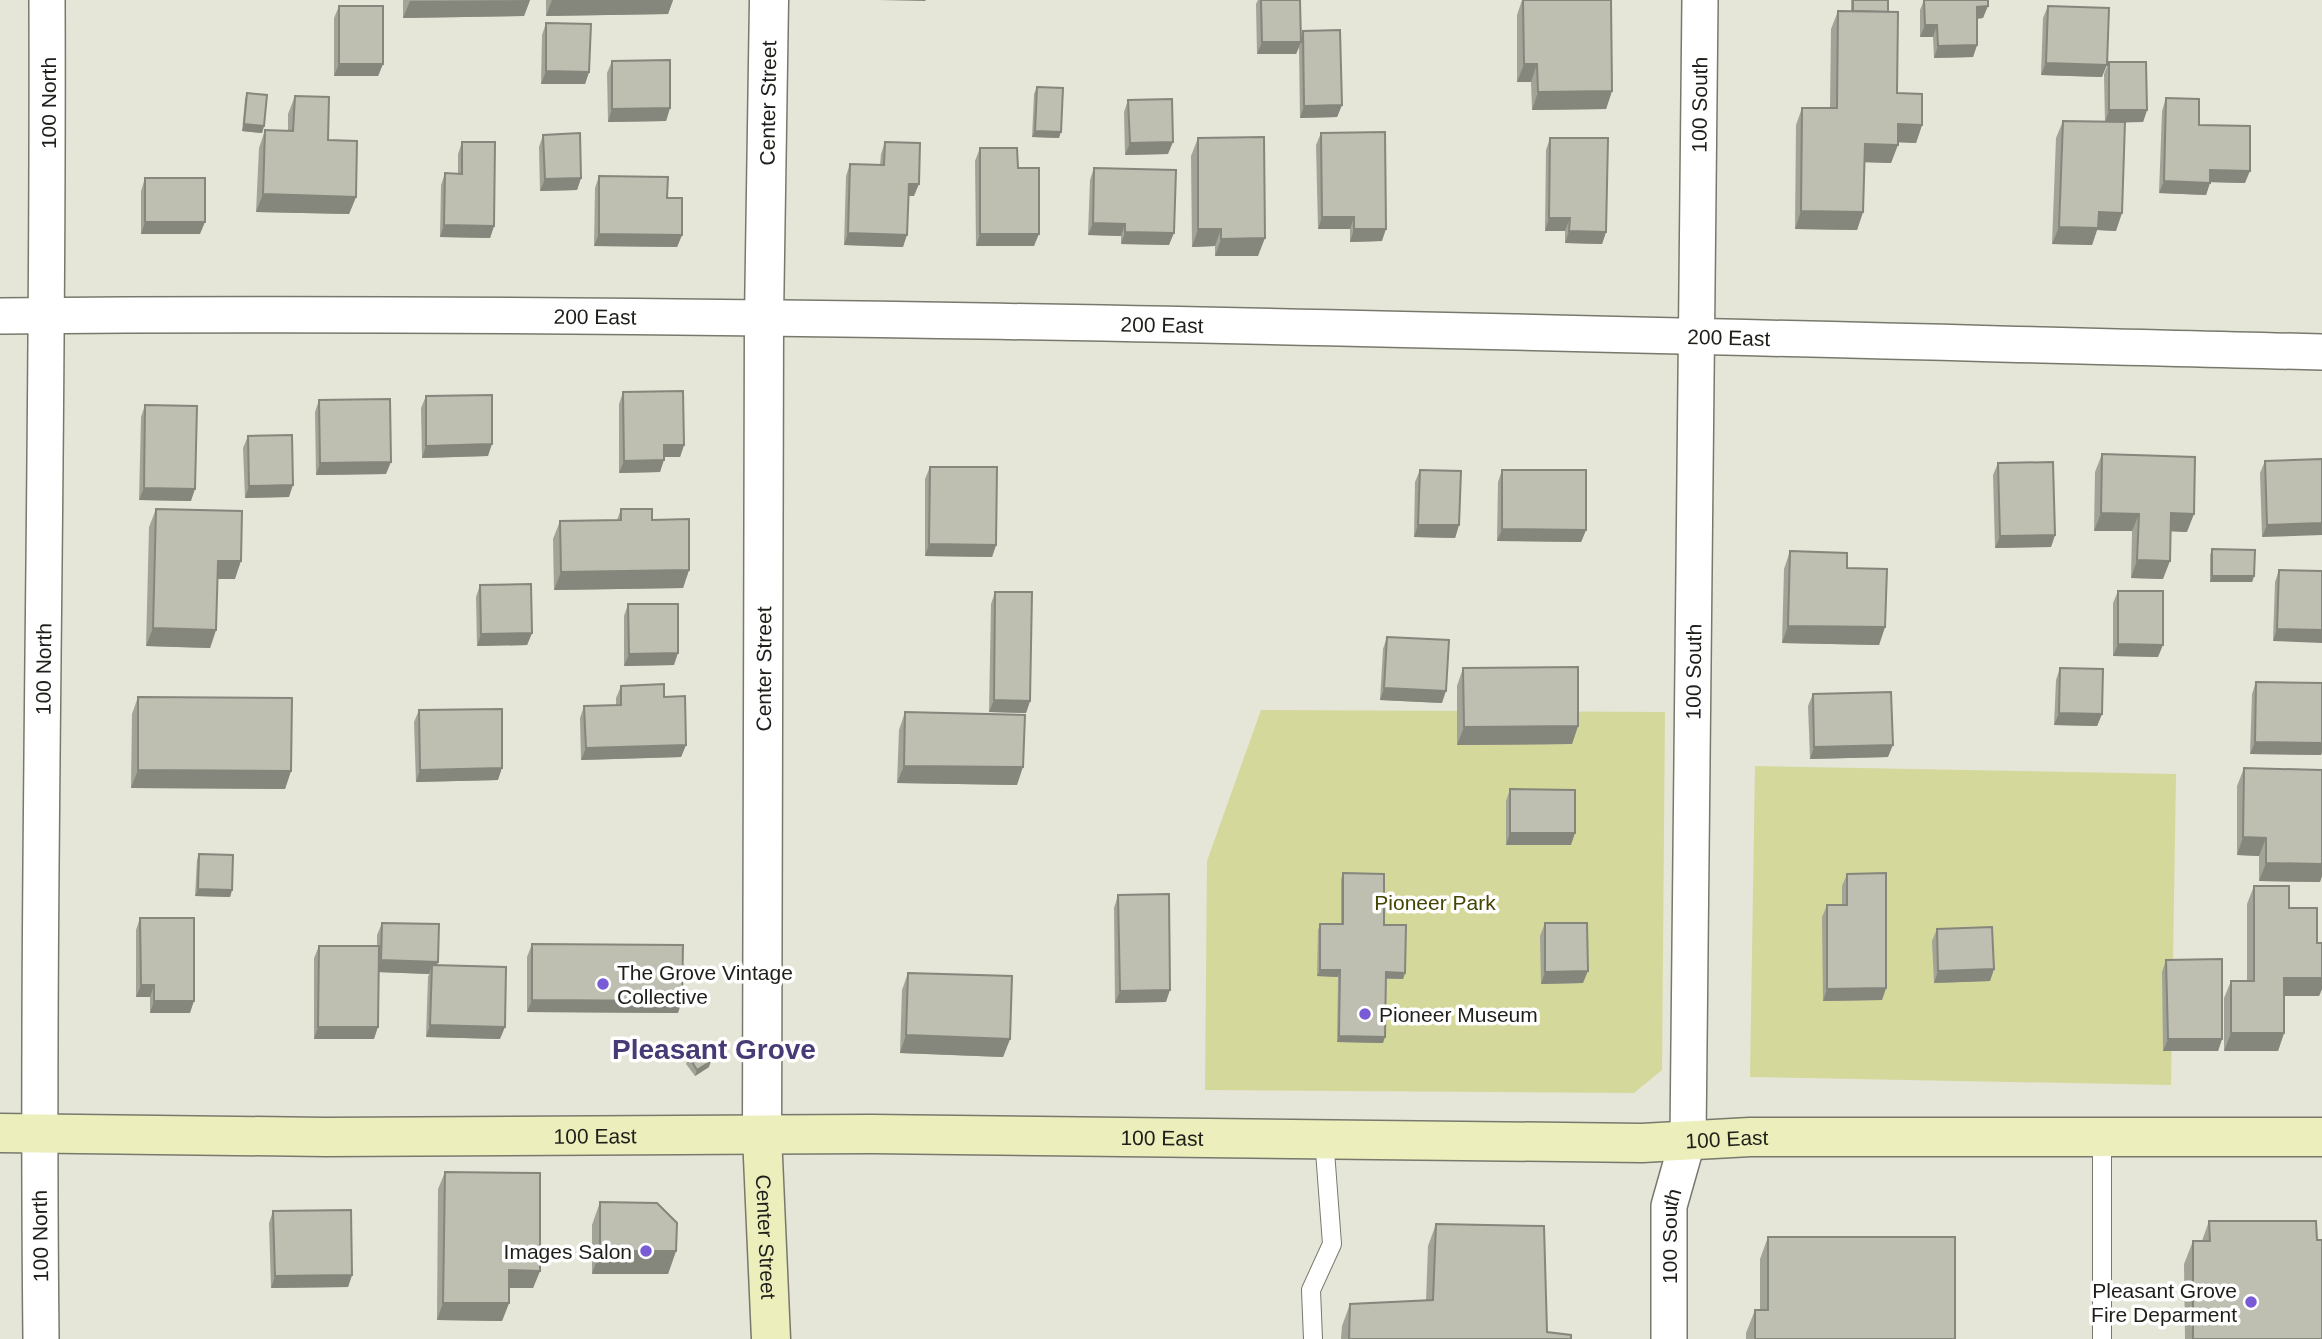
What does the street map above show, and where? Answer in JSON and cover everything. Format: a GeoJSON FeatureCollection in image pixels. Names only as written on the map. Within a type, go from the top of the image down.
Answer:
{"type":"FeatureCollection","features":[{"type":"Feature","properties":{"kind":"main road","name":"100 East"},"geometry":{"type":"LineString","coordinates":[[0,1133],[326,1138],[762,1135],[1324,1138],[1642,1143],[1688,1139],[2322,1137]]}},
{"type":"Feature","properties":{"kind":"main road","name":"Center Street"},"geometry":{"type":"LineString","coordinates":[[762,1135],[771,1339]]}},
{"type":"Feature","properties":{"kind":"street","name":"100 North"},"geometry":{"type":"LineString","coordinates":[[41,1339],[38,1134],[48,316],[47,0]]}},
{"type":"Feature","properties":{"kind":"street","name":"Center Street"},"geometry":{"type":"LineString","coordinates":[[762,1135],[764,319],[769,0]]}},
{"type":"Feature","properties":{"kind":"street","name":"100 South"},"geometry":{"type":"LineString","coordinates":[[1669,1339],[1669,1206],[1688,1139],[1699,337],[1700,0]]}},
{"type":"Feature","properties":{"kind":"street","name":"200 East"},"geometry":{"type":"LineString","coordinates":[[0,316],[764,319],[2322,352]]}},
{"type":"Feature","properties":{"kind":"lane"},"geometry":{"type":"LineString","coordinates":[[2102,1136],[2102,1339]]}},
{"type":"Feature","properties":{"kind":"lane"},"geometry":{"type":"LineString","coordinates":[[1313,1339],[1311,1290],[1332,1244],[1324,1138]]}},
{"type":"Feature","properties":{"kind":"green space","name":"Pioneer Park"},"geometry":{"type":"Polygon","coordinates":[[[1261,710],[1665,712],[1662,1070],[1634,1093],[1205,1090],[1207,861],[1261,710]]]}},
{"type":"Feature","properties":{"kind":"green space"},"geometry":{"type":"Polygon","coordinates":[[[1755,766],[2176,774],[2171,1085],[1750,1077],[1755,766]]]}},
{"type":"Feature","properties":{"kind":"building"},"geometry":{"type":"Polygon","coordinates":[[[1261,0],[1300,0],[1301,42],[1262,42],[1261,0]]]}},
{"type":"Feature","properties":{"kind":"building"},"geometry":{"type":"Polygon","coordinates":[[[1523,0],[1611,0],[1612,91],[1538,92],[1537,64],[1524,64],[1523,0]]]}},
{"type":"Feature","properties":{"kind":"building"},"geometry":{"type":"Polygon","coordinates":[[[1853,0],[1888,0],[1888,12],[1853,11],[1853,0]]]}},
{"type":"Feature","properties":{"kind":"building"},"geometry":{"type":"Polygon","coordinates":[[[1924,0],[1988,0],[1988,6],[1977,7],[1977,45],[1938,46],[1937,25],[1925,25],[1924,0]]]}},
{"type":"Feature","properties":{"kind":"building"},"geometry":{"type":"Polygon","coordinates":[[[339,6],[383,6],[383,64],[339,64],[339,6]]]}},
{"type":"Feature","properties":{"kind":"building"},"geometry":{"type":"Polygon","coordinates":[[[2048,6],[2109,8],[2107,65],[2046,63],[2048,6]]]}},
{"type":"Feature","properties":{"kind":"building"},"geometry":{"type":"Polygon","coordinates":[[[1838,11],[1898,12],[1897,93],[1922,94],[1922,125],[1898,124],[1898,145],[1865,144],[1863,212],[1801,211],[1802,108],[1837,108],[1838,11]]]}},
{"type":"Feature","properties":{"kind":"building"},"geometry":{"type":"Polygon","coordinates":[[[546,23],[591,24],[589,72],[546,71],[546,23]]]}},
{"type":"Feature","properties":{"kind":"building"},"geometry":{"type":"Polygon","coordinates":[[[1340,30],[1342,105],[1304,106],[1303,31],[1340,30]]]}},
{"type":"Feature","properties":{"kind":"building"},"geometry":{"type":"Polygon","coordinates":[[[670,60],[670,108],[612,109],[612,61],[670,60]]]}},
{"type":"Feature","properties":{"kind":"building"},"geometry":{"type":"Polygon","coordinates":[[[2109,62],[2146,62],[2147,110],[2109,110],[2109,62]]]}},
{"type":"Feature","properties":{"kind":"building"},"geometry":{"type":"Polygon","coordinates":[[[1037,87],[1063,88],[1061,132],[1035,131],[1037,87]]]}},
{"type":"Feature","properties":{"kind":"building"},"geometry":{"type":"Polygon","coordinates":[[[247,93],[267,95],[264,126],[244,124],[247,93]]]}},
{"type":"Feature","properties":{"kind":"building"},"geometry":{"type":"Polygon","coordinates":[[[295,96],[329,97],[328,140],[357,141],[356,197],[263,194],[265,130],[293,131],[295,96]]]}},
{"type":"Feature","properties":{"kind":"building"},"geometry":{"type":"Polygon","coordinates":[[[2166,98],[2199,99],[2199,125],[2250,126],[2250,171],[2210,170],[2210,183],[2164,181],[2166,98]]]}},
{"type":"Feature","properties":{"kind":"building"},"geometry":{"type":"Polygon","coordinates":[[[1172,99],[1173,142],[1130,143],[1128,100],[1172,99]]]}},
{"type":"Feature","properties":{"kind":"building"},"geometry":{"type":"Polygon","coordinates":[[[2063,121],[2125,122],[2122,213],[2099,212],[2098,228],[2059,227],[2063,121]]]}},
{"type":"Feature","properties":{"kind":"building"},"geometry":{"type":"Polygon","coordinates":[[[1385,132],[1386,229],[1354,229],[1354,217],[1322,217],[1321,133],[1385,132]]]}},
{"type":"Feature","properties":{"kind":"building"},"geometry":{"type":"Polygon","coordinates":[[[580,133],[581,178],[545,179],[543,135],[580,133]]]}},
{"type":"Feature","properties":{"kind":"building"},"geometry":{"type":"Polygon","coordinates":[[[1264,137],[1265,238],[1221,239],[1221,229],[1198,229],[1198,138],[1264,137]]]}},
{"type":"Feature","properties":{"kind":"building"},"geometry":{"type":"Polygon","coordinates":[[[1550,138],[1608,138],[1606,232],[1569,231],[1570,218],[1549,218],[1550,138]]]}},
{"type":"Feature","properties":{"kind":"building"},"geometry":{"type":"Polygon","coordinates":[[[462,142],[495,142],[494,226],[444,225],[445,173],[462,174],[462,142]]]}},
{"type":"Feature","properties":{"kind":"building"},"geometry":{"type":"Polygon","coordinates":[[[885,142],[920,143],[919,184],[909,184],[907,235],[848,233],[850,164],[884,165],[885,142]]]}},
{"type":"Feature","properties":{"kind":"building"},"geometry":{"type":"Polygon","coordinates":[[[980,148],[1017,148],[1018,168],[1039,168],[1039,234],[980,234],[980,148]]]}},
{"type":"Feature","properties":{"kind":"building"},"geometry":{"type":"Polygon","coordinates":[[[1094,168],[1176,170],[1174,233],[1125,232],[1125,224],[1093,223],[1094,168]]]}},
{"type":"Feature","properties":{"kind":"building"},"geometry":{"type":"Polygon","coordinates":[[[599,176],[668,177],[667,198],[682,198],[682,235],[599,234],[599,176]]]}},
{"type":"Feature","properties":{"kind":"building"},"geometry":{"type":"Polygon","coordinates":[[[145,178],[205,178],[205,222],[145,222],[145,178]]]}},
{"type":"Feature","properties":{"kind":"building"},"geometry":{"type":"Polygon","coordinates":[[[683,391],[684,445],[664,445],[664,460],[624,461],[623,392],[683,391]]]}},
{"type":"Feature","properties":{"kind":"building"},"geometry":{"type":"Polygon","coordinates":[[[492,395],[492,444],[426,446],[426,396],[492,395]]]}},
{"type":"Feature","properties":{"kind":"building"},"geometry":{"type":"Polygon","coordinates":[[[390,399],[391,462],[320,463],[319,400],[390,399]]]}},
{"type":"Feature","properties":{"kind":"building"},"geometry":{"type":"Polygon","coordinates":[[[145,405],[197,406],[195,489],[144,488],[145,405]]]}},
{"type":"Feature","properties":{"kind":"building"},"geometry":{"type":"Polygon","coordinates":[[[292,435],[293,485],[249,486],[248,436],[292,435]]]}},
{"type":"Feature","properties":{"kind":"building"},"geometry":{"type":"Polygon","coordinates":[[[2102,454],[2195,457],[2194,514],[2171,513],[2170,561],[2137,560],[2139,514],[2101,513],[2102,454]]]}},
{"type":"Feature","properties":{"kind":"building"},"geometry":{"type":"Polygon","coordinates":[[[2322,459],[2322,523],[2267,525],[2265,461],[2322,459]]]}},
{"type":"Feature","properties":{"kind":"building"},"geometry":{"type":"Polygon","coordinates":[[[2053,462],[2055,535],[2000,536],[1998,463],[2053,462]]]}},
{"type":"Feature","properties":{"kind":"building"},"geometry":{"type":"Polygon","coordinates":[[[930,467],[997,467],[996,545],[929,544],[930,467]]]}},
{"type":"Feature","properties":{"kind":"building"},"geometry":{"type":"Polygon","coordinates":[[[1420,470],[1461,471],[1459,525],[1418,525],[1420,470]]]}},
{"type":"Feature","properties":{"kind":"building"},"geometry":{"type":"Polygon","coordinates":[[[1502,470],[1586,470],[1586,530],[1502,529],[1502,470]]]}},
{"type":"Feature","properties":{"kind":"building"},"geometry":{"type":"Polygon","coordinates":[[[156,509],[242,511],[241,561],[218,561],[216,630],[153,628],[156,509]]]}},
{"type":"Feature","properties":{"kind":"building"},"geometry":{"type":"Polygon","coordinates":[[[621,509],[652,509],[652,520],[689,519],[689,570],[561,572],[560,521],[621,520],[621,509]]]}},
{"type":"Feature","properties":{"kind":"building"},"geometry":{"type":"Polygon","coordinates":[[[2212,549],[2255,550],[2254,576],[2212,576],[2212,549]]]}},
{"type":"Feature","properties":{"kind":"building"},"geometry":{"type":"Polygon","coordinates":[[[1790,551],[1847,553],[1847,568],[1887,569],[1885,627],[1788,626],[1790,551]]]}},
{"type":"Feature","properties":{"kind":"building"},"geometry":{"type":"Polygon","coordinates":[[[2279,570],[2322,571],[2322,630],[2277,629],[2279,570]]]}},
{"type":"Feature","properties":{"kind":"building"},"geometry":{"type":"Polygon","coordinates":[[[531,584],[532,633],[481,634],[480,585],[531,584]]]}},
{"type":"Feature","properties":{"kind":"building"},"geometry":{"type":"Polygon","coordinates":[[[2118,591],[2163,591],[2163,645],[2118,644],[2118,591]]]}},
{"type":"Feature","properties":{"kind":"building"},"geometry":{"type":"Polygon","coordinates":[[[995,592],[1032,592],[1030,701],[994,700],[995,592]]]}},
{"type":"Feature","properties":{"kind":"building"},"geometry":{"type":"Polygon","coordinates":[[[628,604],[678,604],[678,653],[629,654],[628,604]]]}},
{"type":"Feature","properties":{"kind":"building"},"geometry":{"type":"Polygon","coordinates":[[[1387,637],[1449,640],[1446,691],[1384,688],[1387,637]]]}},
{"type":"Feature","properties":{"kind":"building"},"geometry":{"type":"Polygon","coordinates":[[[1578,667],[1578,726],[1464,727],[1463,668],[1578,667]]]}},
{"type":"Feature","properties":{"kind":"building"},"geometry":{"type":"Polygon","coordinates":[[[2060,668],[2103,669],[2102,714],[2059,713],[2060,668]]]}},
{"type":"Feature","properties":{"kind":"building"},"geometry":{"type":"Polygon","coordinates":[[[2256,682],[2322,683],[2322,743],[2255,742],[2256,682]]]}},
{"type":"Feature","properties":{"kind":"building"},"geometry":{"type":"Polygon","coordinates":[[[664,684],[664,697],[685,696],[686,745],[586,748],[584,706],[621,705],[621,686],[664,684]]]}},
{"type":"Feature","properties":{"kind":"building"},"geometry":{"type":"Polygon","coordinates":[[[1891,692],[1893,745],[1814,747],[1813,694],[1891,692]]]}},
{"type":"Feature","properties":{"kind":"building"},"geometry":{"type":"Polygon","coordinates":[[[138,697],[292,698],[291,771],[138,770],[138,697]]]}},
{"type":"Feature","properties":{"kind":"building"},"geometry":{"type":"Polygon","coordinates":[[[502,709],[502,768],[420,770],[419,710],[502,709]]]}},
{"type":"Feature","properties":{"kind":"building"},"geometry":{"type":"Polygon","coordinates":[[[905,712],[1025,715],[1023,767],[904,766],[905,712]]]}},
{"type":"Feature","properties":{"kind":"building"},"geometry":{"type":"Polygon","coordinates":[[[2244,768],[2322,770],[2322,864],[2266,863],[2266,838],[2243,837],[2244,768]]]}},
{"type":"Feature","properties":{"kind":"building"},"geometry":{"type":"Polygon","coordinates":[[[1510,789],[1575,790],[1575,833],[1510,833],[1510,789]]]}},
{"type":"Feature","properties":{"kind":"building"},"geometry":{"type":"Polygon","coordinates":[[[199,854],[233,855],[232,890],[198,889],[199,854]]]}},
{"type":"Feature","properties":{"kind":"building"},"geometry":{"type":"Polygon","coordinates":[[[1343,873],[1384,874],[1384,925],[1406,925],[1405,973],[1386,972],[1385,1037],[1339,1036],[1340,970],[1320,970],[1320,924],[1343,924],[1343,873]]]}},
{"type":"Feature","properties":{"kind":"building"},"geometry":{"type":"Polygon","coordinates":[[[1886,873],[1886,988],[1827,989],[1827,905],[1847,905],[1847,874],[1886,873]]]}},
{"type":"Feature","properties":{"kind":"building"},"geometry":{"type":"Polygon","coordinates":[[[2254,886],[2289,886],[2289,908],[2317,908],[2317,943],[2322,943],[2322,978],[2284,978],[2284,1033],[2231,1033],[2231,981],[2254,981],[2254,886]]]}},
{"type":"Feature","properties":{"kind":"building"},"geometry":{"type":"Polygon","coordinates":[[[1169,894],[1170,990],[1120,991],[1118,895],[1169,894]]]}},
{"type":"Feature","properties":{"kind":"building"},"geometry":{"type":"Polygon","coordinates":[[[140,918],[194,918],[194,1001],[154,1001],[154,985],[141,985],[140,918]]]}},
{"type":"Feature","properties":{"kind":"building"},"geometry":{"type":"Polygon","coordinates":[[[382,923],[439,924],[438,962],[381,960],[382,923]]]}},
{"type":"Feature","properties":{"kind":"building"},"geometry":{"type":"Polygon","coordinates":[[[1545,923],[1587,923],[1588,971],[1545,972],[1545,923]]]}},
{"type":"Feature","properties":{"kind":"building"},"geometry":{"type":"Polygon","coordinates":[[[1992,927],[1994,969],[1938,971],[1937,929],[1992,927]]]}},
{"type":"Feature","properties":{"kind":"building","name":"The Grove Vintage Collective"},"geometry":{"type":"Polygon","coordinates":[[[532,944],[683,945],[682,1001],[532,1000],[532,944]]]}},
{"type":"Feature","properties":{"kind":"building"},"geometry":{"type":"Polygon","coordinates":[[[319,946],[379,946],[378,1027],[318,1027],[319,946]]]}},
{"type":"Feature","properties":{"kind":"building"},"geometry":{"type":"Polygon","coordinates":[[[2222,959],[2222,1039],[2168,1039],[2166,960],[2222,959]]]}},
{"type":"Feature","properties":{"kind":"building"},"geometry":{"type":"Polygon","coordinates":[[[432,965],[506,967],[505,1027],[430,1025],[432,965]]]}},
{"type":"Feature","properties":{"kind":"building"},"geometry":{"type":"Polygon","coordinates":[[[908,973],[1012,976],[1010,1039],[906,1035],[908,973]]]}},
{"type":"Feature","properties":{"kind":"building"},"geometry":{"type":"Polygon","coordinates":[[[703,1048],[711,1061],[697,1070],[689,1057],[703,1048]]]}},
{"type":"Feature","properties":{"kind":"building"},"geometry":{"type":"Polygon","coordinates":[[[445,1172],[540,1173],[540,1271],[509,1270],[509,1303],[443,1303],[445,1172]]]}},
{"type":"Feature","properties":{"kind":"building"},"geometry":{"type":"Polygon","coordinates":[[[600,1202],[657,1203],[677,1223],[676,1251],[600,1251],[600,1202]]]}},
{"type":"Feature","properties":{"kind":"building"},"geometry":{"type":"Polygon","coordinates":[[[351,1210],[352,1275],[275,1276],[273,1211],[351,1210]]]}},
{"type":"Feature","properties":{"kind":"building","name":"Pleasant Grove Fire Deparment"},"geometry":{"type":"Polygon","coordinates":[[[2209,1221],[2316,1221],[2317,1240],[2322,1240],[2322,1339],[2193,1339],[2193,1241],[2210,1241],[2209,1221]]]}},
{"type":"Feature","properties":{"kind":"building"},"geometry":{"type":"Polygon","coordinates":[[[1436,1224],[1544,1226],[1547,1332],[1571,1335],[1571,1339],[1349,1339],[1350,1304],[1433,1300],[1436,1224]]]}},
{"type":"Feature","properties":{"kind":"building"},"geometry":{"type":"Polygon","coordinates":[[[1768,1237],[1955,1237],[1955,1339],[1755,1339],[1755,1310],[1768,1310],[1768,1237]]]}},
{"type":"Feature","properties":{"kind":"place","name":"The Grove Vintage Collective"},"geometry":{"type":"Point","coordinates":[603,984]}},
{"type":"Feature","properties":{"kind":"place","name":"Pioneer Museum"},"geometry":{"type":"Point","coordinates":[1365,1014]}},
{"type":"Feature","properties":{"kind":"place","name":"Images Salon"},"geometry":{"type":"Point","coordinates":[646,1251]}},
{"type":"Feature","properties":{"kind":"place","name":"Pleasant Grove Fire Deparment"},"geometry":{"type":"Point","coordinates":[2251,1302]}},
{"type":"Feature","properties":{"kind":"district","name":"Pleasant Grove"},"geometry":{"type":"Point","coordinates":[714,1049]}}]}
